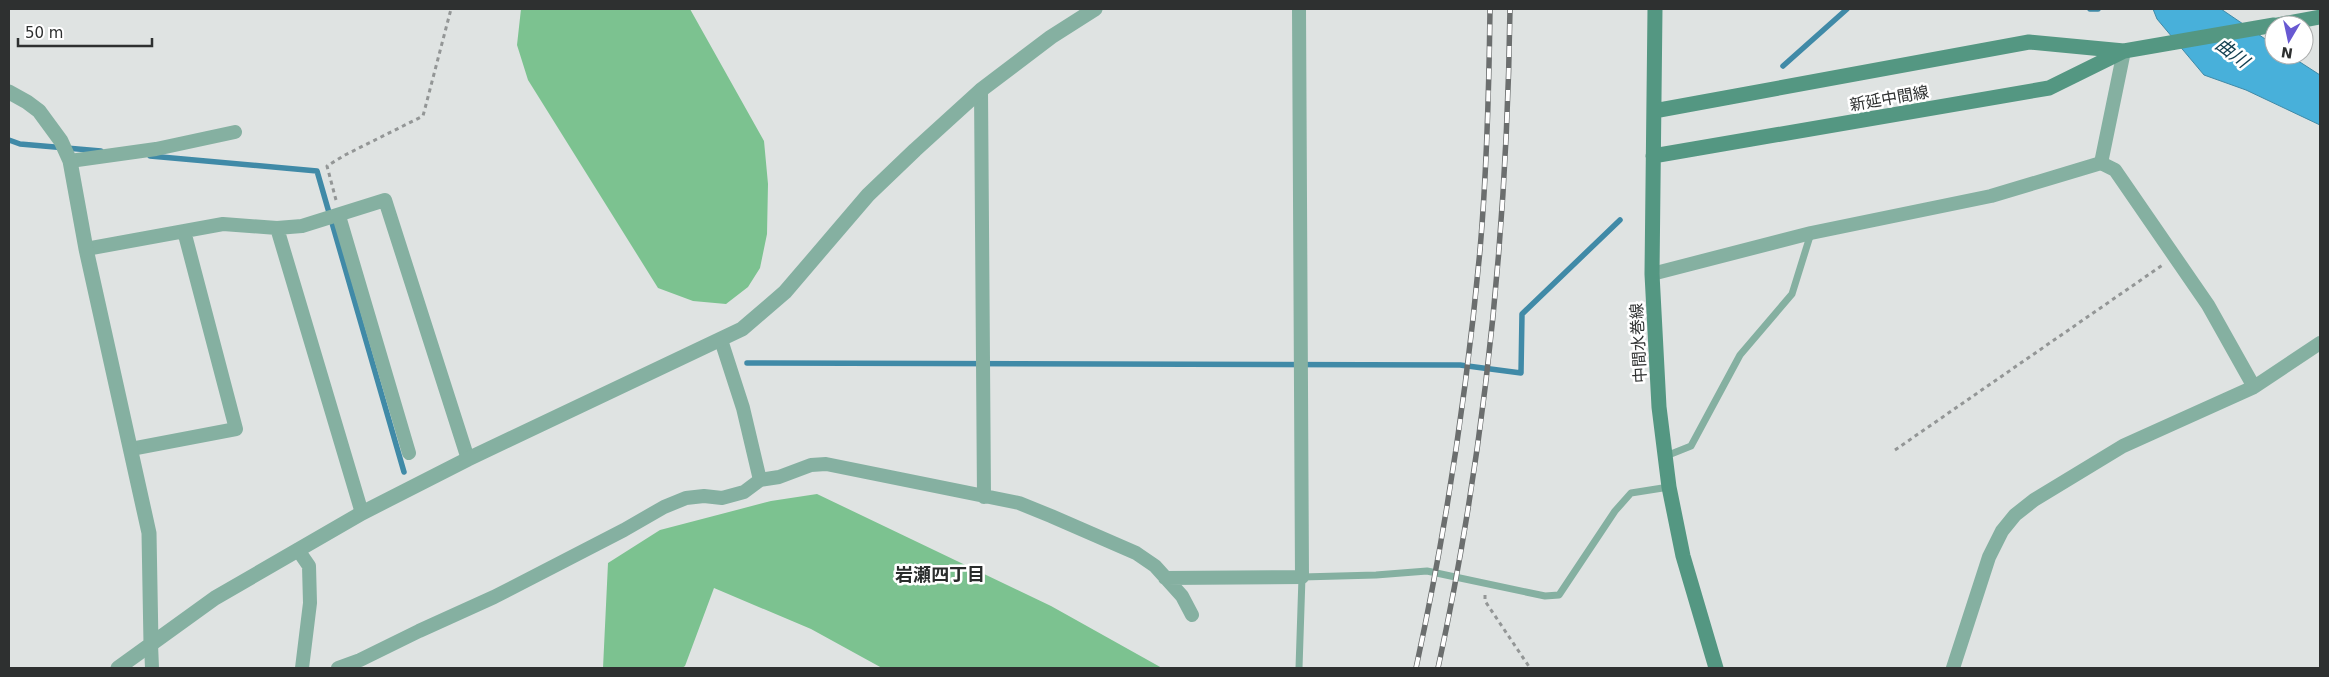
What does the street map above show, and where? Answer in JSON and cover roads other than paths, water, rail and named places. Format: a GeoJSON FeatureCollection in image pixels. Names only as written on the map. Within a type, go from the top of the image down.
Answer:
{"type":"FeatureCollection","features":[{"type":"Feature","properties":{"kind":"main road","name":"中間水巻線"},"geometry":{"type":"LineString","coordinates":[[1655,9],[1652,274],[1659,408],[1669,487],[1683,556],[1716,668]]}},
{"type":"Feature","properties":{"kind":"main road","name":"新延中間線"},"geometry":{"type":"LineString","coordinates":[[1654,111],[2029,42],[2124,51],[2264,27]]}},
{"type":"Feature","properties":{"kind":"main road","name":"新延中間線"},"geometry":{"type":"LineString","coordinates":[[1653,156],[2049,88],[2124,51]]}},
{"type":"Feature","properties":{"kind":"street"},"geometry":{"type":"LineString","coordinates":[[118,668],[215,598],[362,513],[468,459],[742,329],[785,292],[868,195],[981,90],[1051,38],[1095,9]]}},
{"type":"Feature","properties":{"kind":"street"},"geometry":{"type":"LineString","coordinates":[[1165,578],[1302,577],[1299,9]]}},
{"type":"Feature","properties":{"kind":"street"},"geometry":{"type":"LineString","coordinates":[[2101,163],[2124,51]]}},
{"type":"Feature","properties":{"kind":"street"},"geometry":{"type":"LineString","coordinates":[[981,90],[984,497]]}},
{"type":"Feature","properties":{"kind":"street"},"geometry":{"type":"LineString","coordinates":[[9,92],[27,102],[39,112],[61,141],[70,160],[86,249],[149,533],[152,668]]}},
{"type":"Feature","properties":{"kind":"street"},"geometry":{"type":"LineString","coordinates":[[70,160],[156,149],[235,132]]}},
{"type":"Feature","properties":{"kind":"street"},"geometry":{"type":"LineString","coordinates":[[1652,274],[1811,233],[1991,196],[2101,163],[2115,170],[2175,256],[2208,305],[2254,387]]}},
{"type":"Feature","properties":{"kind":"street"},"geometry":{"type":"LineString","coordinates":[[86,249],[223,224],[276,228],[302,226],[339,216],[385,200],[468,459]]}},
{"type":"Feature","properties":{"kind":"street"},"geometry":{"type":"LineString","coordinates":[[339,216],[409,453]]}},
{"type":"Feature","properties":{"kind":"street"},"geometry":{"type":"LineString","coordinates":[[276,228],[362,513]]}},
{"type":"Feature","properties":{"kind":"street"},"geometry":{"type":"LineString","coordinates":[[131,449],[236,429],[184,231]]}},
{"type":"Feature","properties":{"kind":"street"},"geometry":{"type":"LineString","coordinates":[[721,340],[744,408],[760,480]]}},
{"type":"Feature","properties":{"kind":"street"},"geometry":{"type":"LineString","coordinates":[[1953,668],[1989,557],[2002,531],[2015,515],[2034,500],[2123,446],[2254,387],[2320,343]]}},
{"type":"Feature","properties":{"kind":"street"},"geometry":{"type":"LineString","coordinates":[[338,668],[360,660],[418,631],[494,597],[624,530],[664,507],[686,498],[704,496],[722,498],[744,492],[760,480],[779,477],[811,465],[826,464],[1019,503],[1136,553],[1155,566],[1182,596],[1192,615]]}},
{"type":"Feature","properties":{"kind":"street"},"geometry":{"type":"LineString","coordinates":[[298,550],[308,566],[310,603],[302,652],[302,668]]}},
{"type":"Feature","properties":{"kind":"lane"},"geometry":{"type":"LineString","coordinates":[[1666,456],[1691,446],[1740,355],[1792,294],[1811,233]]}},
{"type":"Feature","properties":{"kind":"lane"},"geometry":{"type":"LineString","coordinates":[[1299,668],[1302,577],[1376,575],[1426,571],[1545,596],[1559,595],[1615,511],[1631,493],[1669,487]]}},
{"type":"Feature","properties":{"kind":"water","name":"曲川"},"geometry":{"type":"Polygon","coordinates":[[[2153,9],[2221,9],[2264,38],[2264,65],[2304,65],[2320,75],[2320,125],[2246,90],[2204,75],[2157,19],[2153,9]]]}},
{"type":"Feature","properties":{"kind":"waterway"},"geometry":{"type":"LineString","coordinates":[[1783,66],[1847,9]]}},
{"type":"Feature","properties":{"kind":"waterway"},"geometry":{"type":"LineString","coordinates":[[2090,9],[2098,9]]}},
{"type":"Feature","properties":{"kind":"waterway"},"geometry":{"type":"LineString","coordinates":[[9,140],[20,144],[101,151]]}},
{"type":"Feature","properties":{"kind":"waterway"},"geometry":{"type":"LineString","coordinates":[[150,156],[317,171],[404,472]]}},
{"type":"Feature","properties":{"kind":"waterway"},"geometry":{"type":"LineString","coordinates":[[747,363],[1460,365],[1521,373],[1522,314],[1620,220]]}},
{"type":"Feature","properties":{"kind":"railway"},"geometry":{"type":"LineString","coordinates":[[1416,668],[1446,512],[1462,408],[1475,303],[1486,160],[1490,9]]}},
{"type":"Feature","properties":{"kind":"railway"},"geometry":{"type":"LineString","coordinates":[[1438,668],[1469,505],[1481,423],[1498,258],[1504,175],[1510,9]]}},
{"type":"Feature","properties":{"kind":"district","name":"岩瀬四丁目"},"geometry":{"type":"Point","coordinates":[940,575]}}]}
